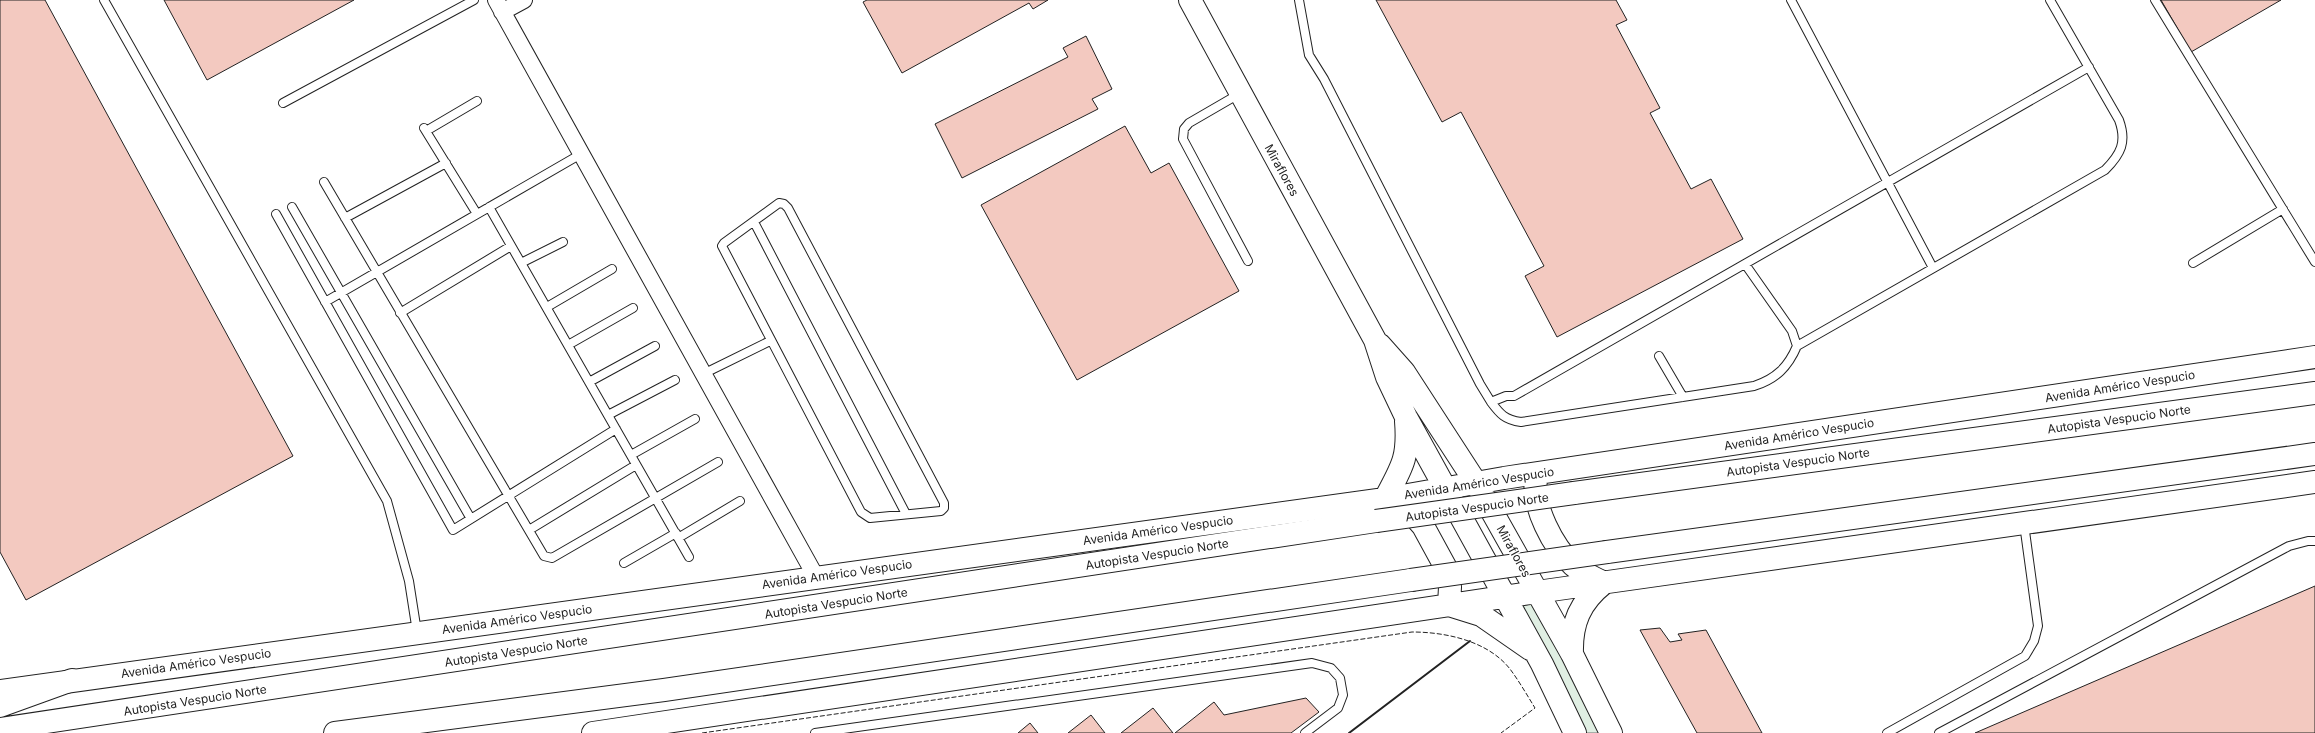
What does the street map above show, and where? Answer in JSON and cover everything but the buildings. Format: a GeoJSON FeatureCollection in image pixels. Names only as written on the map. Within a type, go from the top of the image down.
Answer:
{"type":"FeatureCollection","features":[{"type":"Feature","properties":{"kind":"main road","name":"Miraflores"},"geometry":{"type":"LineString","coordinates":[[1190,0],[1375,340],[1387,377],[1406,417],[1444,490],[1536,653],[1570,731]]}},
{"type":"Feature","properties":{"kind":"main road","name":"Miraflores"},"geometry":{"type":"LineString","coordinates":[[1375,340],[1404,372],[1476,483],[1572,654],[1611,733]]}},
{"type":"Feature","properties":{"kind":"main road","name":"Avenida Américo Vespucio"},"geometry":{"type":"LineString","coordinates":[[0,691],[416,632],[1385,499],[1538,473],[2315,357]]}},
{"type":"Feature","properties":{"kind":"main road","name":"Autopista Vespucio Norte"},"geometry":{"type":"LineString","coordinates":[[0,729],[1376,521],[2315,393]]}},
{"type":"Feature","properties":{"kind":"main road"},"geometry":{"type":"LineString","coordinates":[[1406,417],[1408,444],[1404,462],[1385,499],[1408,509],[1424,526],[1444,561],[1450,587],[1450,606]]}},
{"type":"Feature","properties":{"kind":"main road"},"geometry":{"type":"LineString","coordinates":[[335,733],[672,689],[1411,580],[2315,454]]}},
{"type":"Feature","properties":{"kind":"main road"},"geometry":{"type":"LineString","coordinates":[[1538,473],[1535,489],[1537,507],[1559,550],[1580,570],[1604,583]]}},
{"type":"Feature","properties":{"kind":"main road"},"geometry":{"type":"LineString","coordinates":[[593,733],[1538,592],[2315,482]]}},
{"type":"Feature","properties":{"kind":"main road"},"geometry":{"type":"LineString","coordinates":[[1572,654],[1571,638],[1577,614],[1593,592],[1604,583]]}},
{"type":"Feature","properties":{"kind":"main road"},"geometry":{"type":"LineString","coordinates":[[1450,606],[1481,615],[1536,653]]}},
{"type":"Feature","properties":{"kind":"main road"},"geometry":{"type":"LineString","coordinates":[[0,706],[72,680]]}},
{"type":"Feature","properties":{"kind":"street"},"geometry":{"type":"LineString","coordinates":[[524,0],[499,6],[816,577]]}},
{"type":"Feature","properties":{"kind":"lane"},"geometry":{"type":"LineString","coordinates":[[104,0],[387,501],[409,581],[416,632]]}},
{"type":"Feature","properties":{"kind":"lane"},"geometry":{"type":"LineString","coordinates":[[283,103],[474,0]]}},
{"type":"Feature","properties":{"kind":"lane"},"geometry":{"type":"LineString","coordinates":[[1298,0],[1309,55],[1324,79],[1480,384],[1500,414],[1509,420],[1521,422],[1754,386],[1766,382],[1782,371],[1791,360],[1797,346],[2105,170],[2120,152],[2123,132],[2119,120],[2050,0]]}},
{"type":"Feature","properties":{"kind":"lane"},"geometry":{"type":"LineString","coordinates":[[1791,0],[1934,268]]}},
{"type":"Feature","properties":{"kind":"lane"},"geometry":{"type":"LineString","coordinates":[[2156,0],[2315,262]]}},
{"type":"Feature","properties":{"kind":"lane"},"geometry":{"type":"LineString","coordinates":[[1491,402],[1506,396],[1514,396],[2089,67]]}},
{"type":"Feature","properties":{"kind":"lane"},"geometry":{"type":"LineString","coordinates":[[1241,93],[1189,123],[1184,129],[1183,139],[1248,261]]}},
{"type":"Feature","properties":{"kind":"lane"},"geometry":{"type":"LineString","coordinates":[[477,101],[425,130],[477,214]]}},
{"type":"Feature","properties":{"kind":"lane"},"geometry":{"type":"LineString","coordinates":[[325,302],[581,154]]}},
{"type":"Feature","properties":{"kind":"lane"},"geometry":{"type":"LineString","coordinates":[[345,218],[446,163]]}},
{"type":"Feature","properties":{"kind":"lane"},"geometry":{"type":"LineString","coordinates":[[324,182],[376,273],[544,556],[552,558],[718,462]]}},
{"type":"Feature","properties":{"kind":"lane"},"geometry":{"type":"LineString","coordinates":[[779,204],[784,204],[788,208],[944,503],[944,508],[941,511],[870,518],[861,512],[770,341],[722,246],[754,222],[779,204]]}},
{"type":"Feature","properties":{"kind":"lane"},"geometry":{"type":"LineString","coordinates":[[292,207],[470,519]]}},
{"type":"Feature","properties":{"kind":"lane"},"geometry":{"type":"LineString","coordinates":[[489,207],[689,557]]}},
{"type":"Feature","properties":{"kind":"lane"},"geometry":{"type":"LineString","coordinates":[[2194,263],[2283,209]]}},
{"type":"Feature","properties":{"kind":"lane"},"geometry":{"type":"LineString","coordinates":[[276,214],[453,529],[616,429]]}},
{"type":"Feature","properties":{"kind":"lane"},"geometry":{"type":"LineString","coordinates":[[754,222],[906,514]]}},
{"type":"Feature","properties":{"kind":"lane"},"geometry":{"type":"LineString","coordinates":[[521,263],[563,242]]}},
{"type":"Feature","properties":{"kind":"lane"},"geometry":{"type":"LineString","coordinates":[[400,313],[511,246]]}},
{"type":"Feature","properties":{"kind":"lane"},"geometry":{"type":"LineString","coordinates":[[1745,264],[1792,331],[1797,346]]}},
{"type":"Feature","properties":{"kind":"lane"},"geometry":{"type":"LineString","coordinates":[[547,307],[612,269]]}},
{"type":"Feature","properties":{"kind":"lane"},"geometry":{"type":"LineString","coordinates":[[568,345],[633,308]]}},
{"type":"Feature","properties":{"kind":"lane"},"geometry":{"type":"LineString","coordinates":[[703,374],[770,341]]}},
{"type":"Feature","properties":{"kind":"lane"},"geometry":{"type":"LineString","coordinates":[[589,382],[655,346]]}},
{"type":"Feature","properties":{"kind":"lane"},"geometry":{"type":"LineString","coordinates":[[1658,356],[1683,397]]}},
{"type":"Feature","properties":{"kind":"lane"},"geometry":{"type":"LineString","coordinates":[[608,415],[675,380]]}},
{"type":"Feature","properties":{"kind":"lane"},"geometry":{"type":"LineString","coordinates":[[631,455],[695,419]]}},
{"type":"Feature","properties":{"kind":"lane"},"geometry":{"type":"LineString","coordinates":[[529,530],[636,465]]}},
{"type":"Feature","properties":{"kind":"lane"},"geometry":{"type":"LineString","coordinates":[[624,564],[740,501]]}},
{"type":"Feature","properties":{"kind":"lane"},"geometry":{"type":"LineString","coordinates":[[1888,733],[2025,656],[2034,641],[2038,626],[2024,524]]}},
{"type":"Feature","properties":{"kind":"lane"},"geometry":{"type":"LineString","coordinates":[[1939,733],[2289,546],[2315,541]]}},
{"type":"Feature","properties":{"kind":"lane"},"geometry":{"type":"LineString","coordinates":[[815,733],[1312,663],[1331,668],[1340,678],[1343,695],[1338,708],[1305,733]]}},
{"type":"Feature","properties":{"kind":"green space"},"geometry":{"type":"Polygon","coordinates":[[[1535,603],[1606,733],[1585,733],[1517,607],[1535,603]]]}},
{"type":"Feature","properties":{"kind":"fence"},"geometry":{"type":"LineString","coordinates":[[702,733],[1412,632],[1439,634],[1466,640],[1490,651],[1501,659],[1510,669],[1535,708],[1501,733]]}},
{"type":"Feature","properties":{"kind":"wall"},"geometry":{"type":"LineString","coordinates":[[1349,733],[1470,641]]}}]}
